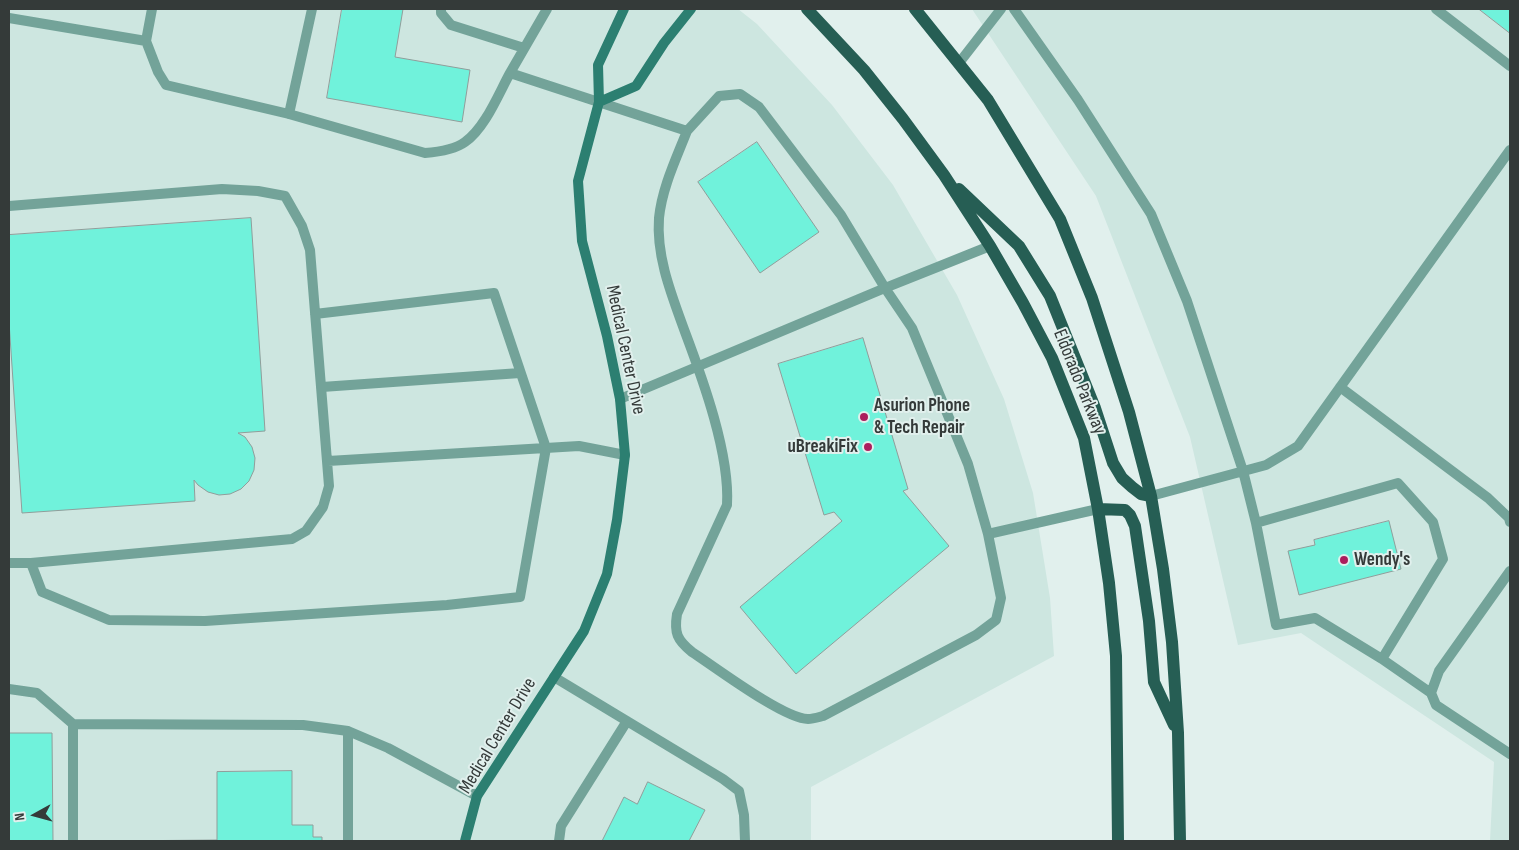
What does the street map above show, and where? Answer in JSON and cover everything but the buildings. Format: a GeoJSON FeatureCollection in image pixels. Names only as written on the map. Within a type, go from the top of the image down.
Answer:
{"type":"FeatureCollection","features":[{"type":"Feature","properties":{"kind":"main road","name":"Eldorado Parkway"},"geometry":{"type":"LineString","coordinates":[[808,9],[864,70],[944,175],[990,246],[1052,358],[1084,438],[1098,509],[1109,583],[1116,656],[1118,841]]}},
{"type":"Feature","properties":{"kind":"main road","name":"Eldorado Parkway"},"geometry":{"type":"LineString","coordinates":[[915,9],[988,100],[1060,219],[1092,298],[1129,412],[1151,496],[1172,642],[1178,733],[1180,841]]}},
{"type":"Feature","properties":{"kind":"main road"},"geometry":{"type":"LineString","coordinates":[[944,175],[1019,246],[1050,296],[1095,408],[1112,463],[1122,478],[1132,487],[1141,494],[1151,496]]}},
{"type":"Feature","properties":{"kind":"main road"},"geometry":{"type":"LineString","coordinates":[[1098,509],[1125,510],[1130,515],[1134,526],[1143,570],[1150,621],[1154,682],[1178,733]]}},
{"type":"Feature","properties":{"kind":"street","name":"Medical Center Drive"},"geometry":{"type":"LineString","coordinates":[[465,841],[477,796],[584,631],[607,574],[617,520],[625,454],[620,399],[607,336],[582,241],[578,181],[600,102],[598,65],[624,9]]}},
{"type":"Feature","properties":{"kind":"street"},"geometry":{"type":"LineString","coordinates":[[600,102],[636,86],[664,43],[691,9]]}},
{"type":"Feature","properties":{"kind":"lane"},"geometry":{"type":"LineString","coordinates":[[152,9],[146,41],[158,72],[166,84],[289,114],[425,153],[445,151],[465,142],[480,127],[546,9]]}},
{"type":"Feature","properties":{"kind":"lane"},"geometry":{"type":"LineString","coordinates":[[289,114],[312,9]]}},
{"type":"Feature","properties":{"kind":"lane"},"geometry":{"type":"LineString","coordinates":[[441,9],[441,13],[451,25],[524,48]]}},
{"type":"Feature","properties":{"kind":"lane"},"geometry":{"type":"LineString","coordinates":[[958,63],[1001,9]]}},
{"type":"Feature","properties":{"kind":"lane"},"geometry":{"type":"LineString","coordinates":[[1014,9],[1078,100],[1150,214],[1188,302],[1243,472],[1256,523],[1276,625],[1315,618],[1382,659],[1432,693]]}},
{"type":"Feature","properties":{"kind":"lane"},"geometry":{"type":"LineString","coordinates":[[1436,9],[1510,66]]}},
{"type":"Feature","properties":{"kind":"lane"},"geometry":{"type":"LineString","coordinates":[[9,18],[146,41]]}},
{"type":"Feature","properties":{"kind":"lane"},"geometry":{"type":"LineString","coordinates":[[510,73],[687,131]]}},
{"type":"Feature","properties":{"kind":"lane"},"geometry":{"type":"LineString","coordinates":[[740,94],[759,107],[841,215],[884,288],[912,328],[968,464],[988,534],[1001,598],[996,620],[976,635],[823,716],[808,719],[772,705],[681,643],[675,628],[677,614],[727,505],[728,490],[719,440],[698,367],[668,281],[659,245],[659,217],[664,193],[687,131],[719,96],[740,94]]}},
{"type":"Feature","properties":{"kind":"lane"},"geometry":{"type":"LineString","coordinates":[[1151,496],[1266,465],[1298,446],[1510,150]]}},
{"type":"Feature","properties":{"kind":"lane"},"geometry":{"type":"LineString","coordinates":[[9,206],[222,190],[258,191],[285,196],[302,226],[310,250],[329,486],[323,507],[306,531],[292,540],[30,563],[9,563]]}},
{"type":"Feature","properties":{"kind":"lane"},"geometry":{"type":"LineString","coordinates":[[620,399],[884,288],[990,246]]}},
{"type":"Feature","properties":{"kind":"lane"},"geometry":{"type":"LineString","coordinates":[[30,563],[42,592],[109,620],[206,620],[448,606],[520,597],[546,448],[494,293],[316,314]]}},
{"type":"Feature","properties":{"kind":"lane"},"geometry":{"type":"LineString","coordinates":[[322,386],[520,372]]}},
{"type":"Feature","properties":{"kind":"lane"},"geometry":{"type":"LineString","coordinates":[[1340,387],[1488,498],[1509,518],[1510,522]]}},
{"type":"Feature","properties":{"kind":"lane"},"geometry":{"type":"LineString","coordinates":[[328,461],[579,446],[625,454]]}},
{"type":"Feature","properties":{"kind":"lane"},"geometry":{"type":"LineString","coordinates":[[1256,523],[1398,483],[1433,522],[1443,559],[1382,659]]}},
{"type":"Feature","properties":{"kind":"lane"},"geometry":{"type":"LineString","coordinates":[[988,534],[1098,509]]}},
{"type":"Feature","properties":{"kind":"lane"},"geometry":{"type":"LineString","coordinates":[[1510,571],[1439,671],[1432,693],[1436,705],[1510,754]]}},
{"type":"Feature","properties":{"kind":"lane"},"geometry":{"type":"LineString","coordinates":[[554,677],[723,779],[739,791],[744,815],[745,841]]}},
{"type":"Feature","properties":{"kind":"lane"},"geometry":{"type":"LineString","coordinates":[[9,689],[37,693],[73,724],[303,725],[348,731],[388,748],[477,796]]}},
{"type":"Feature","properties":{"kind":"lane"},"geometry":{"type":"LineString","coordinates":[[559,841],[561,826],[627,721]]}},
{"type":"Feature","properties":{"kind":"lane"},"geometry":{"type":"LineString","coordinates":[[73,724],[73,841]]}},
{"type":"Feature","properties":{"kind":"lane"},"geometry":{"type":"LineString","coordinates":[[348,731],[348,841]]}},
{"type":"Feature","properties":{"kind":"shaded area"},"geometry":{"type":"Polygon","coordinates":[[[9,9],[738,9],[757,24],[832,105],[893,185],[957,295],[1004,399],[1033,493],[1050,598],[1054,656],[811,787],[811,841],[9,841],[9,9]]]}},
{"type":"Feature","properties":{"kind":"shaded area"},"geometry":{"type":"Polygon","coordinates":[[[972,9],[1510,9],[1510,841],[1490,841],[1494,762],[1301,633],[1238,645],[1190,437],[1096,196],[972,9]]]}},
{"type":"Feature","properties":{"kind":"place","name":"Asurion Phone & Tech Repair"},"geometry":{"type":"Point","coordinates":[864,417]}},
{"type":"Feature","properties":{"kind":"place","name":"uBreakiFix"},"geometry":{"type":"Point","coordinates":[868,447]}},
{"type":"Feature","properties":{"kind":"place","name":"Wendy's"},"geometry":{"type":"Point","coordinates":[1344,560]}}]}
